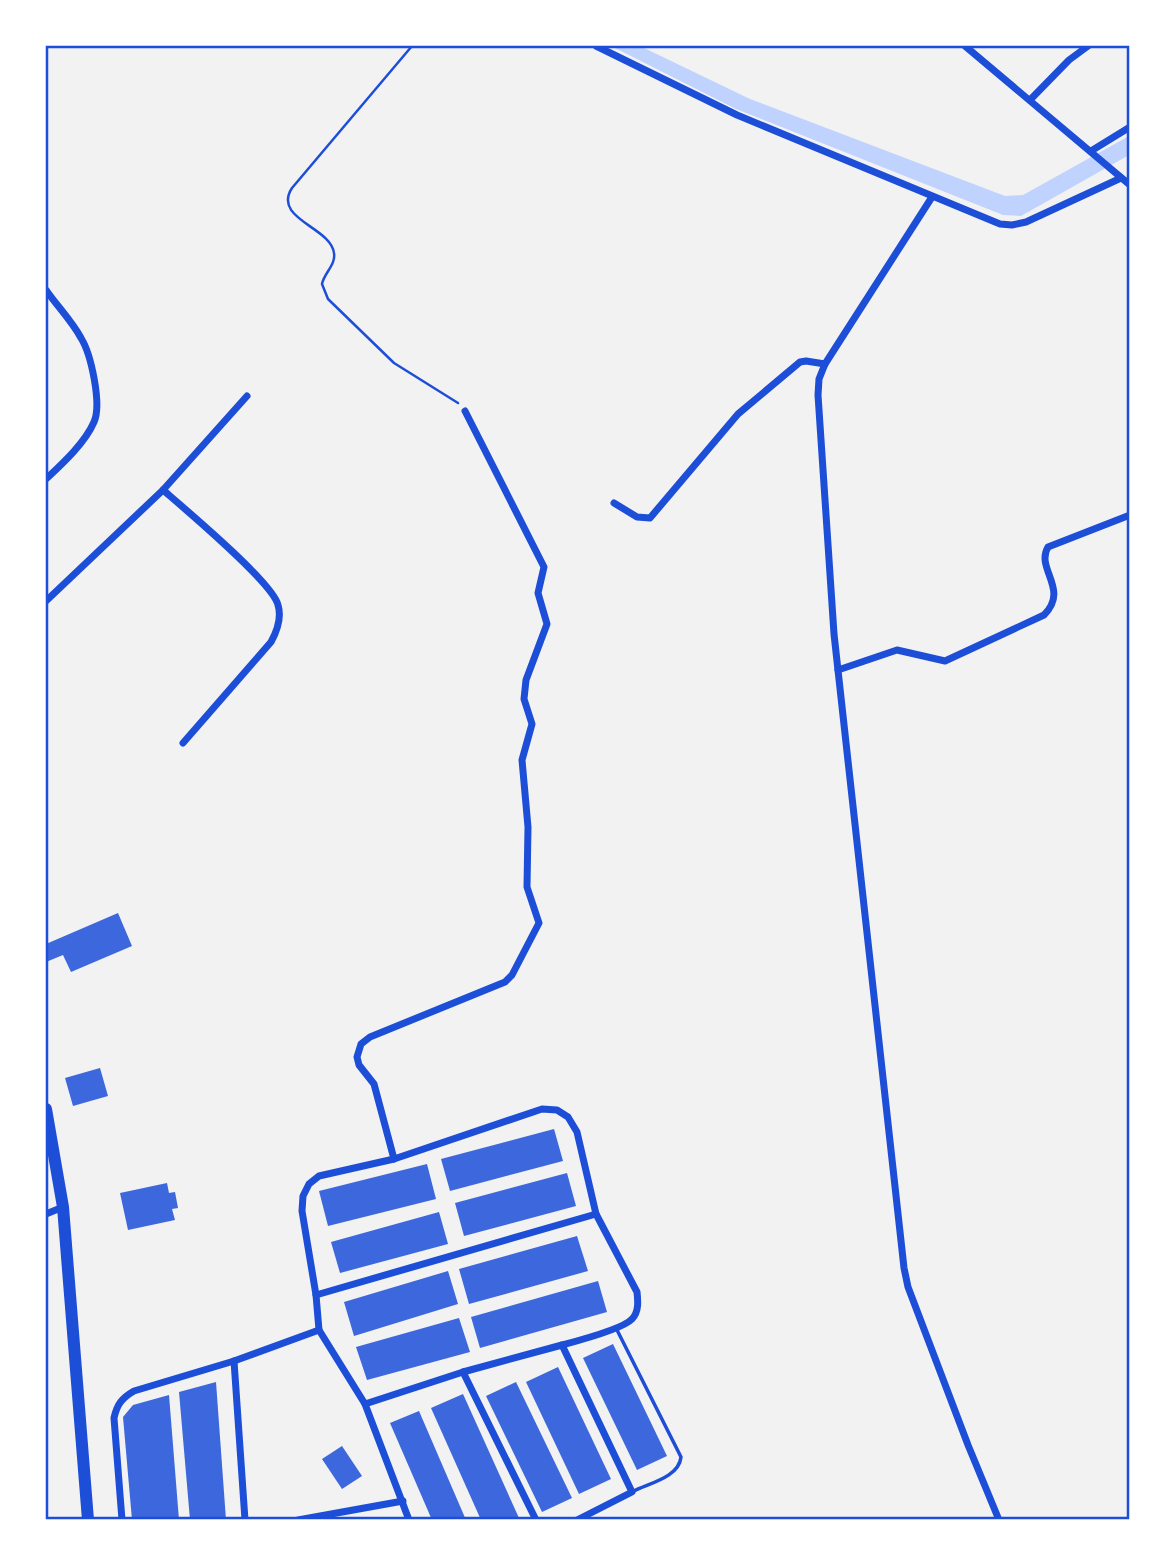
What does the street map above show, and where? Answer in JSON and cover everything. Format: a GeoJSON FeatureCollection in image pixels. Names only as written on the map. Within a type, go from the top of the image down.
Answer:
{"type":"FeatureCollection","features":[{"type":"Feature","properties":{"kind":"main road"},"geometry":{"type":"LineString","coordinates":[[46,1109],[63,1207],[88,1520]]}},
{"type":"Feature","properties":{"kind":"street"},"geometry":{"type":"LineString","coordinates":[[596,46],[737,115],[987,220],[1013,225],[1026,222],[1119,176]]}},
{"type":"Feature","properties":{"kind":"street"},"geometry":{"type":"LineString","coordinates":[[965,46],[1129,184]]}},
{"type":"Feature","properties":{"kind":"street"},"geometry":{"type":"LineString","coordinates":[[1030,100],[1069,60],[1088,46]]}},
{"type":"Feature","properties":{"kind":"street"},"geometry":{"type":"LineString","coordinates":[[1091,151],[1129,127]]}},
{"type":"Feature","properties":{"kind":"street"},"geometry":{"type":"LineString","coordinates":[[932,197],[825,364],[819,379],[818,395],[838,670],[904,1268],[908,1287],[963,1433],[999,1520]]}},
{"type":"Feature","properties":{"kind":"street"},"geometry":{"type":"LineString","coordinates":[[46,290],[81,337],[87,350],[98,401],[94,424],[46,479]]}},
{"type":"Feature","properties":{"kind":"street"},"geometry":{"type":"LineString","coordinates":[[614,503],[637,517],[650,518],[738,414],[800,362],[825,364]]}},
{"type":"Feature","properties":{"kind":"street"},"geometry":{"type":"LineString","coordinates":[[46,601],[163,490],[247,396]]}},
{"type":"Feature","properties":{"kind":"street"},"geometry":{"type":"LineString","coordinates":[[394,1159],[374,1084],[359,1065],[357,1053],[361,1044],[370,1037],[505,982],[512,975],[539,923],[527,887],[528,827],[522,758],[532,724],[524,699],[526,680],[547,624],[538,593],[544,568],[465,411]]}},
{"type":"Feature","properties":{"kind":"street"},"geometry":{"type":"LineString","coordinates":[[163,490],[261,580],[278,603],[278,630],[271,642],[183,743]]}},
{"type":"Feature","properties":{"kind":"street"},"geometry":{"type":"LineString","coordinates":[[838,670],[897,650],[945,661],[1044,615],[1054,602],[1055,592],[1045,559],[1048,547],[1129,515]]}},
{"type":"Feature","properties":{"kind":"street"},"geometry":{"type":"LineString","coordinates":[[365,1404],[463,1372],[562,1345],[616,1328],[632,1320],[638,1306],[636,1292],[596,1214],[577,1132],[568,1117],[557,1111],[542,1109],[394,1159],[319,1176],[309,1184],[303,1196],[302,1212],[319,1330],[365,1404],[409,1520]]}},
{"type":"Feature","properties":{"kind":"street"},"geometry":{"type":"LineString","coordinates":[[46,1214],[63,1207]]}},
{"type":"Feature","properties":{"kind":"street"},"geometry":{"type":"LineString","coordinates":[[316,1295],[596,1214]]}},
{"type":"Feature","properties":{"kind":"street"},"geometry":{"type":"LineString","coordinates":[[121,1520],[114,1418],[124,1397],[134,1391],[234,1361],[319,1330]]}},
{"type":"Feature","properties":{"kind":"street"},"geometry":{"type":"LineString","coordinates":[[562,1345],[632,1492],[577,1520]]}},
{"type":"Feature","properties":{"kind":"street"},"geometry":{"type":"LineString","coordinates":[[234,1361],[245,1520]]}},
{"type":"Feature","properties":{"kind":"street"},"geometry":{"type":"LineString","coordinates":[[463,1372],[536,1520]]}},
{"type":"Feature","properties":{"kind":"street"},"geometry":{"type":"LineString","coordinates":[[298,1520],[403,1501]]}},
{"type":"Feature","properties":{"kind":"lane"},"geometry":{"type":"LineString","coordinates":[[616,1328],[681,1457],[680,1465],[672,1473],[632,1492]]}},
{"type":"Feature","properties":{"kind":"path"},"geometry":{"type":"LineString","coordinates":[[412,46],[292,188],[288,199],[295,215],[328,241],[334,250],[334,261],[322,285],[328,299],[394,363],[459,404],[465,411]]}},
{"type":"Feature","properties":{"kind":"water"},"geometry":{"type":"Polygon","coordinates":[[[611,46],[640,46],[750,99],[1005,196],[1023,195],[1129,136],[1129,155],[1021,216],[1003,215],[736,109],[611,46]]]}},
{"type":"Feature","properties":{"kind":"building"},"geometry":{"type":"Polygon","coordinates":[[[118,913],[132,946],[71,972],[63,955],[46,962],[46,944],[118,913]]]}},
{"type":"Feature","properties":{"kind":"building"},"geometry":{"type":"Polygon","coordinates":[[[100,1068],[108,1096],[73,1106],[65,1078],[100,1068]]]}},
{"type":"Feature","properties":{"kind":"building"},"geometry":{"type":"Polygon","coordinates":[[[554,1129],[563,1161],[450,1191],[441,1159],[554,1129]]]}},
{"type":"Feature","properties":{"kind":"building"},"geometry":{"type":"Polygon","coordinates":[[[427,1164],[436,1199],[328,1226],[319,1191],[427,1164]]]}},
{"type":"Feature","properties":{"kind":"building"},"geometry":{"type":"Polygon","coordinates":[[[567,1173],[576,1206],[464,1236],[455,1203],[567,1173]]]}},
{"type":"Feature","properties":{"kind":"building"},"geometry":{"type":"Polygon","coordinates":[[[167,1183],[169,1193],[175,1192],[178,1208],[172,1209],[175,1220],[128,1230],[120,1193],[167,1183]]]}},
{"type":"Feature","properties":{"kind":"building"},"geometry":{"type":"Polygon","coordinates":[[[439,1212],[448,1244],[340,1273],[331,1242],[439,1212]]]}},
{"type":"Feature","properties":{"kind":"building"},"geometry":{"type":"Polygon","coordinates":[[[577,1236],[588,1271],[469,1304],[459,1269],[577,1236]]]}},
{"type":"Feature","properties":{"kind":"building"},"geometry":{"type":"Polygon","coordinates":[[[448,1271],[458,1304],[354,1336],[344,1302],[448,1271]]]}},
{"type":"Feature","properties":{"kind":"building"},"geometry":{"type":"Polygon","coordinates":[[[598,1281],[607,1312],[480,1348],[471,1317],[598,1281]]]}},
{"type":"Feature","properties":{"kind":"building"},"geometry":{"type":"Polygon","coordinates":[[[459,1318],[470,1352],[367,1380],[356,1347],[459,1318]]]}},
{"type":"Feature","properties":{"kind":"building"},"geometry":{"type":"Polygon","coordinates":[[[613,1344],[667,1456],[637,1470],[583,1358],[613,1344]]]}},
{"type":"Feature","properties":{"kind":"building"},"geometry":{"type":"Polygon","coordinates":[[[558,1367],[611,1479],[579,1494],[526,1382],[558,1367]]]}},
{"type":"Feature","properties":{"kind":"building"},"geometry":{"type":"Polygon","coordinates":[[[216,1382],[226,1520],[190,1520],[179,1392],[216,1382]]]}},
{"type":"Feature","properties":{"kind":"building"},"geometry":{"type":"Polygon","coordinates":[[[516,1382],[572,1498],[542,1512],[486,1396],[516,1382]]]}},
{"type":"Feature","properties":{"kind":"building"},"geometry":{"type":"Polygon","coordinates":[[[463,1394],[519,1518],[516,1520],[481,1520],[431,1408],[463,1394]]]}},
{"type":"Feature","properties":{"kind":"building"},"geometry":{"type":"Polygon","coordinates":[[[169,1395],[179,1520],[132,1520],[123,1417],[133,1405],[169,1395]]]}},
{"type":"Feature","properties":{"kind":"building"},"geometry":{"type":"Polygon","coordinates":[[[419,1411],[466,1520],[432,1520],[390,1423],[419,1411]]]}},
{"type":"Feature","properties":{"kind":"building"},"geometry":{"type":"Polygon","coordinates":[[[342,1446],[362,1476],[342,1489],[322,1459],[342,1446]]]}}]}
